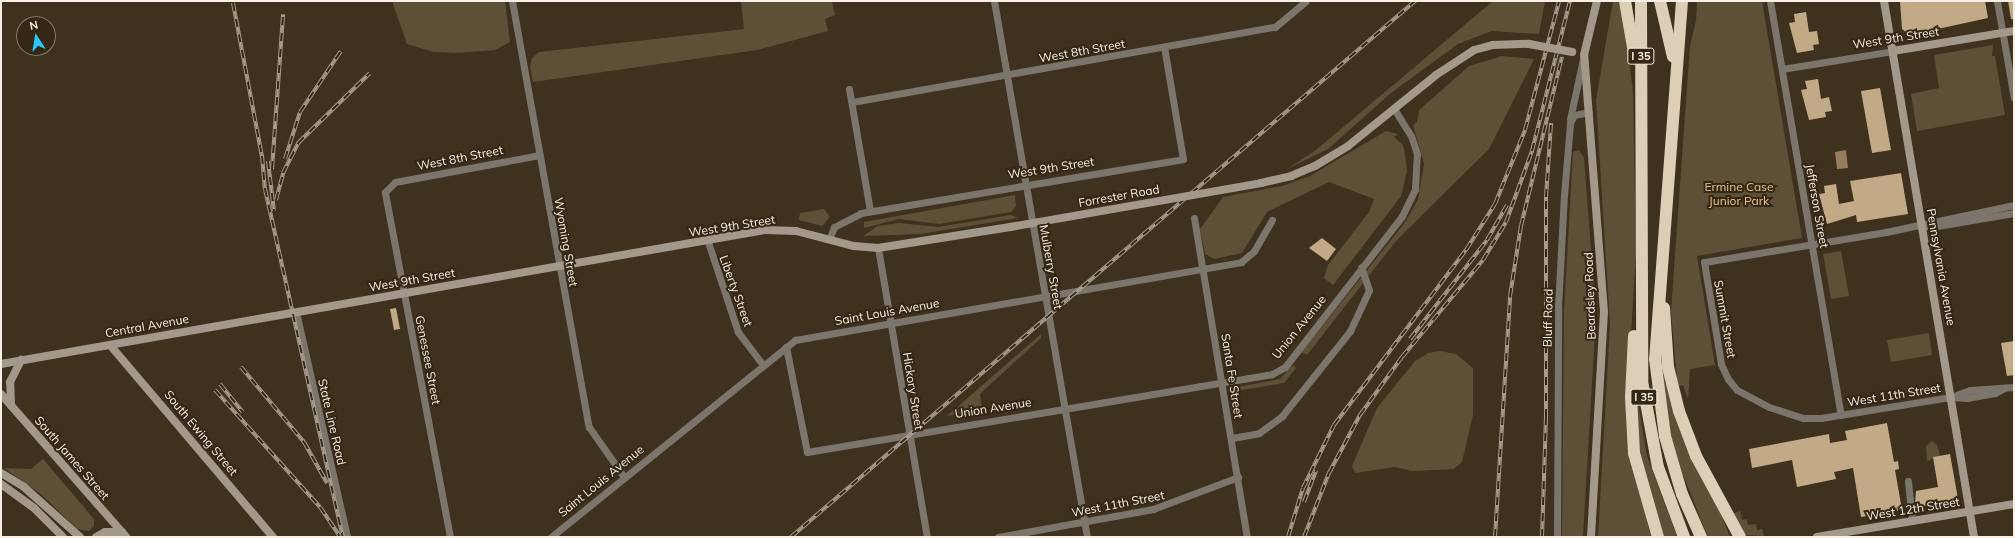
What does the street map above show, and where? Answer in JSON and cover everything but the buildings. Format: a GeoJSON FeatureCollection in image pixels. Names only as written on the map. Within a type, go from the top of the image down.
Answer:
{"type":"FeatureCollection","features":[{"type":"Feature","properties":{"kind":"highway","name":"I 35"},"geometry":{"type":"LineString","coordinates":[[1641,1],[1642,365],[1647,419],[1662,482],[1684,537]]}},
{"type":"Feature","properties":{"kind":"highway","name":"I 35"},"geometry":{"type":"LineString","coordinates":[[1682,1],[1662,276],[1655,345],[1659,405],[1676,475],[1701,537]]}},
{"type":"Feature","properties":{"kind":"highway"},"geometry":{"type":"LineString","coordinates":[[1662,6],[1672,50],[1675,98]]}},
{"type":"Feature","properties":{"kind":"highway"},"geometry":{"type":"LineString","coordinates":[[1626,7],[1642,112]]}},
{"type":"Feature","properties":{"kind":"highway"},"geometry":{"type":"LineString","coordinates":[[1642,253],[1632,368],[1631,427],[1641,486],[1658,537]]}},
{"type":"Feature","properties":{"kind":"highway"},"geometry":{"type":"LineString","coordinates":[[1662,276],[1668,367],[1679,411],[1696,456],[1740,537]]}},
{"type":"Feature","properties":{"kind":"street","name":"Wyoming Street"},"geometry":{"type":"LineString","coordinates":[[512,1],[589,427],[624,477]]}},
{"type":"Feature","properties":{"kind":"street","name":"Mulberry Street"},"geometry":{"type":"LineString","coordinates":[[994,1],[1087,537]]}},
{"type":"Feature","properties":{"kind":"street","name":"West 8th Street"},"geometry":{"type":"LineString","coordinates":[[852,102],[1007,76],[1275,27],[1306,1]]}},
{"type":"Feature","properties":{"kind":"street","name":"Beardsley Road"},"geometry":{"type":"LineString","coordinates":[[1570,123],[1597,1]]}},
{"type":"Feature","properties":{"kind":"street","name":"Jefferson Street"},"geometry":{"type":"LineString","coordinates":[[1770,1],[1841,415]]}},
{"type":"Feature","properties":{"kind":"street","name":"Pennsylvania Avenue"},"geometry":{"type":"LineString","coordinates":[[1884,1],[1894,51],[1921,225],[1974,537]]}},
{"type":"Feature","properties":{"kind":"street"},"geometry":{"type":"LineString","coordinates":[[1997,1],[2014,98]]}},
{"type":"Feature","properties":{"kind":"street","name":"West 9th Street"},"geometry":{"type":"LineString","coordinates":[[1782,69],[2014,31]]}},
{"type":"Feature","properties":{"kind":"street"},"geometry":{"type":"LineString","coordinates":[[1394,109],[1436,75],[1474,50],[1493,45],[1529,44],[1584,55]]}},
{"type":"Feature","properties":{"kind":"street","name":"West 9th Street"},"geometry":{"type":"LineString","coordinates":[[296,312],[559,266],[781,230],[829,239],[834,227],[846,219],[870,211],[1183,159],[1164,47]]}},
{"type":"Feature","properties":{"kind":"street","name":"Beardsley Road"},"geometry":{"type":"LineString","coordinates":[[1584,55],[1604,312],[1592,537]]}},
{"type":"Feature","properties":{"kind":"street"},"geometry":{"type":"LineString","coordinates":[[849,89],[870,211]]}},
{"type":"Feature","properties":{"kind":"street","name":"Forrester Road"},"geometry":{"type":"LineString","coordinates":[[829,239],[854,246],[878,248],[1010,227],[1261,183],[1292,176],[1315,166],[1348,146],[1394,109]]}},
{"type":"Feature","properties":{"kind":"street","name":"Union Avenue"},"geometry":{"type":"LineString","coordinates":[[786,347],[807,452],[1272,374],[1284,367],[1402,216],[1415,189],[1417,154],[1411,136],[1394,109]]}},
{"type":"Feature","properties":{"kind":"street"},"geometry":{"type":"LineString","coordinates":[[1570,123],[1574,115],[1589,112]]}},
{"type":"Feature","properties":{"kind":"street","name":"Bluff Road"},"geometry":{"type":"LineString","coordinates":[[1557,537],[1558,308],[1570,123]]}},
{"type":"Feature","properties":{"kind":"street","name":"West 8th Street"},"geometry":{"type":"LineString","coordinates":[[387,188],[395,182],[539,154]]}},
{"type":"Feature","properties":{"kind":"street","name":"Genessee Street"},"geometry":{"type":"LineString","coordinates":[[387,188],[385,197],[450,537]]}},
{"type":"Feature","properties":{"kind":"street"},"geometry":{"type":"LineString","coordinates":[[1812,244],[1921,225],[1930,220],[2014,204]]}},
{"type":"Feature","properties":{"kind":"street"},"geometry":{"type":"LineString","coordinates":[[1921,225],[1931,227],[2014,213]]}},
{"type":"Feature","properties":{"kind":"street","name":"Santa Fe Street"},"geometry":{"type":"LineString","coordinates":[[1194,218],[1232,438],[1247,537]]}},
{"type":"Feature","properties":{"kind":"street","name":"Saint Louis Avenue"},"geometry":{"type":"LineString","coordinates":[[551,537],[796,340],[1203,269],[1248,258],[1272,220]]}},
{"type":"Feature","properties":{"kind":"street","name":"Liberty Street"},"geometry":{"type":"LineString","coordinates":[[708,242],[738,332],[763,365]]}},
{"type":"Feature","properties":{"kind":"street","name":"Summit Street"},"geometry":{"type":"LineString","coordinates":[[1745,396],[1728,379],[1721,364],[1704,262],[1812,244]]}},
{"type":"Feature","properties":{"kind":"street","name":"Hickory Street"},"geometry":{"type":"LineString","coordinates":[[878,248],[927,537]]}},
{"type":"Feature","properties":{"kind":"street"},"geometry":{"type":"LineString","coordinates":[[1232,438],[1259,433],[1282,416],[1350,331],[1369,290],[1361,267]]}},
{"type":"Feature","properties":{"kind":"street","name":"Central Avenue"},"geometry":{"type":"LineString","coordinates":[[1,364],[296,312]]}},
{"type":"Feature","properties":{"kind":"street","name":"State Line Road"},"geometry":{"type":"LineString","coordinates":[[296,312],[347,537]]}},
{"type":"Feature","properties":{"kind":"street","name":"South Ewing Street"},"geometry":{"type":"LineString","coordinates":[[110,345],[273,537]]}},
{"type":"Feature","properties":{"kind":"street"},"geometry":{"type":"LineString","coordinates":[[10,405],[10,382],[21,360]]}},
{"type":"Feature","properties":{"kind":"street","name":"West 11th Street"},"geometry":{"type":"LineString","coordinates":[[1745,396],[1769,407],[1803,418],[1841,415],[1951,397],[1967,398],[1995,394],[2006,388],[2014,387]]}},
{"type":"Feature","properties":{"kind":"street","name":"South James Street"},"geometry":{"type":"LineString","coordinates":[[1,394],[123,535]]}},
{"type":"Feature","properties":{"kind":"street"},"geometry":{"type":"LineString","coordinates":[[3,474],[29,491],[80,537]]}},
{"type":"Feature","properties":{"kind":"street","name":"West 11th Street"},"geometry":{"type":"LineString","coordinates":[[998,537],[1084,522],[1175,503],[1238,477]]}},
{"type":"Feature","properties":{"kind":"street"},"geometry":{"type":"LineString","coordinates":[[1908,481],[1912,521]]}},
{"type":"Feature","properties":{"kind":"street"},"geometry":{"type":"LineString","coordinates":[[1,484],[34,508],[63,537]]}},
{"type":"Feature","properties":{"kind":"street","name":"West 12th Street"},"geometry":{"type":"LineString","coordinates":[[1816,537],[1859,534],[1912,521],[2014,504]]}},
{"type":"Feature","properties":{"kind":"street"},"geometry":{"type":"LineString","coordinates":[[96,537],[105,532],[123,535]]}},
{"type":"Feature","properties":{"kind":"green space"},"geometry":{"type":"Polygon","coordinates":[[[392,1],[505,1],[510,42],[495,50],[455,53],[434,52],[407,44],[392,1]]]}},
{"type":"Feature","properties":{"kind":"green space"},"geometry":{"type":"Polygon","coordinates":[[[741,1],[832,1],[835,15],[825,19],[828,31],[757,50],[533,82],[530,66],[532,58],[539,52],[744,29],[741,1]]]}},
{"type":"Feature","properties":{"kind":"green space"},"geometry":{"type":"Polygon","coordinates":[[[1493,1],[1545,1],[1539,34],[1492,31],[1458,44],[1391,93],[1328,149],[1287,169],[1316,150],[1493,1]]]}},
{"type":"Feature","properties":{"kind":"green space"},"geometry":{"type":"Polygon","coordinates":[[[1613,1],[1621,1],[1633,91],[1636,252],[1627,401],[1630,453],[1651,537],[1598,537],[1610,324],[1596,100],[1613,1]]]}},
{"type":"Feature","properties":{"kind":"green space","name":"Ermine Case Junior Park"},"geometry":{"type":"Polygon","coordinates":[[[1697,1],[1762,1],[1802,238],[1697,256],[1715,365],[1690,369],[1688,399],[1683,385],[1679,386],[1677,379],[1671,312],[1690,45],[1696,21],[1697,1]]]}},
{"type":"Feature","properties":{"kind":"green space"},"geometry":{"type":"Polygon","coordinates":[[[1993,45],[1992,56],[1995,56],[2005,115],[1917,131],[1911,94],[1939,88],[1934,55],[1993,45]]]}},
{"type":"Feature","properties":{"kind":"green space"},"geometry":{"type":"Polygon","coordinates":[[[1502,56],[1534,59],[1489,149],[1396,241],[1307,355],[1302,352],[1406,221],[1418,199],[1424,164],[1413,125],[1417,122],[1419,110],[1469,66],[1502,56]]]}},
{"type":"Feature","properties":{"kind":"green space"},"geometry":{"type":"Polygon","coordinates":[[[1386,131],[1398,134],[1394,137],[1403,145],[1407,171],[1401,196],[1333,285],[1324,278],[1328,265],[1369,212],[1374,199],[1329,182],[1267,212],[1242,253],[1215,259],[1205,254],[1200,229],[1223,197],[1282,186],[1310,176],[1386,131]]]}},
{"type":"Feature","properties":{"kind":"green space"},"geometry":{"type":"Polygon","coordinates":[[[1579,150],[1584,158],[1596,315],[1583,537],[1562,537],[1564,312],[1573,152],[1579,150]]]}},
{"type":"Feature","properties":{"kind":"green space"},"geometry":{"type":"Polygon","coordinates":[[[1015,195],[1016,206],[1011,212],[939,224],[899,219],[864,228],[864,222],[1015,195]]]}},
{"type":"Feature","properties":{"kind":"green space"},"geometry":{"type":"Polygon","coordinates":[[[824,209],[830,217],[822,226],[799,220],[800,213],[824,209]]]}},
{"type":"Feature","properties":{"kind":"green space"},"geometry":{"type":"Polygon","coordinates":[[[1011,215],[1018,218],[921,234],[863,236],[878,226],[899,223],[938,227],[1011,215]]]}},
{"type":"Feature","properties":{"kind":"green space"},"geometry":{"type":"Polygon","coordinates":[[[1841,251],[1849,296],[1831,299],[1823,254],[1841,251]]]}},
{"type":"Feature","properties":{"kind":"green space"},"geometry":{"type":"Polygon","coordinates":[[[1929,333],[1932,355],[1891,362],[1887,340],[1929,333]]]}},
{"type":"Feature","properties":{"kind":"green space"},"geometry":{"type":"Polygon","coordinates":[[[1041,334],[1041,338],[980,394],[982,410],[947,416],[1041,334]]]}},
{"type":"Feature","properties":{"kind":"green space"},"geometry":{"type":"Polygon","coordinates":[[[1660,338],[1664,369],[1730,537],[1708,537],[1682,472],[1670,433],[1661,366],[1660,338]]]}},
{"type":"Feature","properties":{"kind":"green space"},"geometry":{"type":"Polygon","coordinates":[[[1440,351],[1456,354],[1473,368],[1473,415],[1462,462],[1454,469],[1412,471],[1395,467],[1355,473],[1352,466],[1377,408],[1415,361],[1428,353],[1440,351]]]}},
{"type":"Feature","properties":{"kind":"green space"},"geometry":{"type":"Polygon","coordinates":[[[1293,365],[1296,368],[1284,383],[1236,391],[1238,387],[1280,379],[1293,365]]]}},
{"type":"Feature","properties":{"kind":"green space"},"geometry":{"type":"Polygon","coordinates":[[[1636,391],[1647,456],[1677,537],[1663,537],[1640,456],[1636,391]]]}},
{"type":"Feature","properties":{"kind":"green space"},"geometry":{"type":"Polygon","coordinates":[[[1932,441],[1937,445],[1940,456],[1927,461],[1926,446],[1932,441]]]}},
{"type":"Feature","properties":{"kind":"green space"},"geometry":{"type":"Polygon","coordinates":[[[43,459],[94,519],[94,526],[89,531],[77,529],[42,495],[4,468],[31,469],[43,459]]]}},
{"type":"Feature","properties":{"kind":"green space"},"geometry":{"type":"Polygon","coordinates":[[[1740,511],[1742,520],[1747,519],[1748,525],[1756,524],[1757,530],[1762,529],[1764,536],[1744,535],[1732,514],[1740,511]]]}},
{"type":"Feature","properties":{"kind":"shaded area"},"geometry":{"type":"Polygon","coordinates":[[[1846,150],[1848,168],[1837,169],[1835,152],[1846,150]]]}},
{"type":"Feature","properties":{"kind":"railway"},"geometry":{"type":"LineString","coordinates":[[791,537],[1415,1]]}},
{"type":"Feature","properties":{"kind":"railway"},"geometry":{"type":"LineString","coordinates":[[1288,537],[1303,488],[1334,425],[1466,250],[1495,204],[1525,130],[1559,1]]}},
{"type":"Feature","properties":{"kind":"railway"},"geometry":{"type":"LineString","coordinates":[[1304,537],[1329,473],[1360,415],[1402,357],[1483,260],[1506,222],[1532,151],[1570,1]]}},
{"type":"Feature","properties":{"kind":"railway"},"geometry":{"type":"LineString","coordinates":[[233,3],[262,156],[265,189],[343,537]]}},
{"type":"Feature","properties":{"kind":"railway"},"geometry":{"type":"LineString","coordinates":[[272,169],[283,14]]}},
{"type":"Feature","properties":{"kind":"railway"},"geometry":{"type":"LineString","coordinates":[[285,159],[300,112],[341,51]]}},
{"type":"Feature","properties":{"kind":"railway"},"geometry":{"type":"LineString","coordinates":[[1495,537],[1510,296],[1521,226],[1562,57]]}},
{"type":"Feature","properties":{"kind":"railway"},"geometry":{"type":"LineString","coordinates":[[276,200],[283,173],[298,143],[370,73]]}},
{"type":"Feature","properties":{"kind":"railway"},"geometry":{"type":"LineString","coordinates":[[1542,537],[1546,417],[1546,197],[1551,123]]}},
{"type":"Feature","properties":{"kind":"railway"},"geometry":{"type":"LineString","coordinates":[[268,161],[274,211]]}},
{"type":"Feature","properties":{"kind":"railway"},"geometry":{"type":"LineString","coordinates":[[1410,339],[1487,240],[1507,205]]}},
{"type":"Feature","properties":{"kind":"railway"},"geometry":{"type":"LineString","coordinates":[[241,367],[304,442],[327,483]]}},
{"type":"Feature","properties":{"kind":"railway"},"geometry":{"type":"LineString","coordinates":[[220,384],[243,412]]}},
{"type":"Feature","properties":{"kind":"railway"},"geometry":{"type":"LineString","coordinates":[[215,390],[320,507],[339,535]]}},
{"type":"Feature","properties":{"kind":"railway"},"geometry":{"type":"LineString","coordinates":[[1304,502],[1316,470]]}}]}
